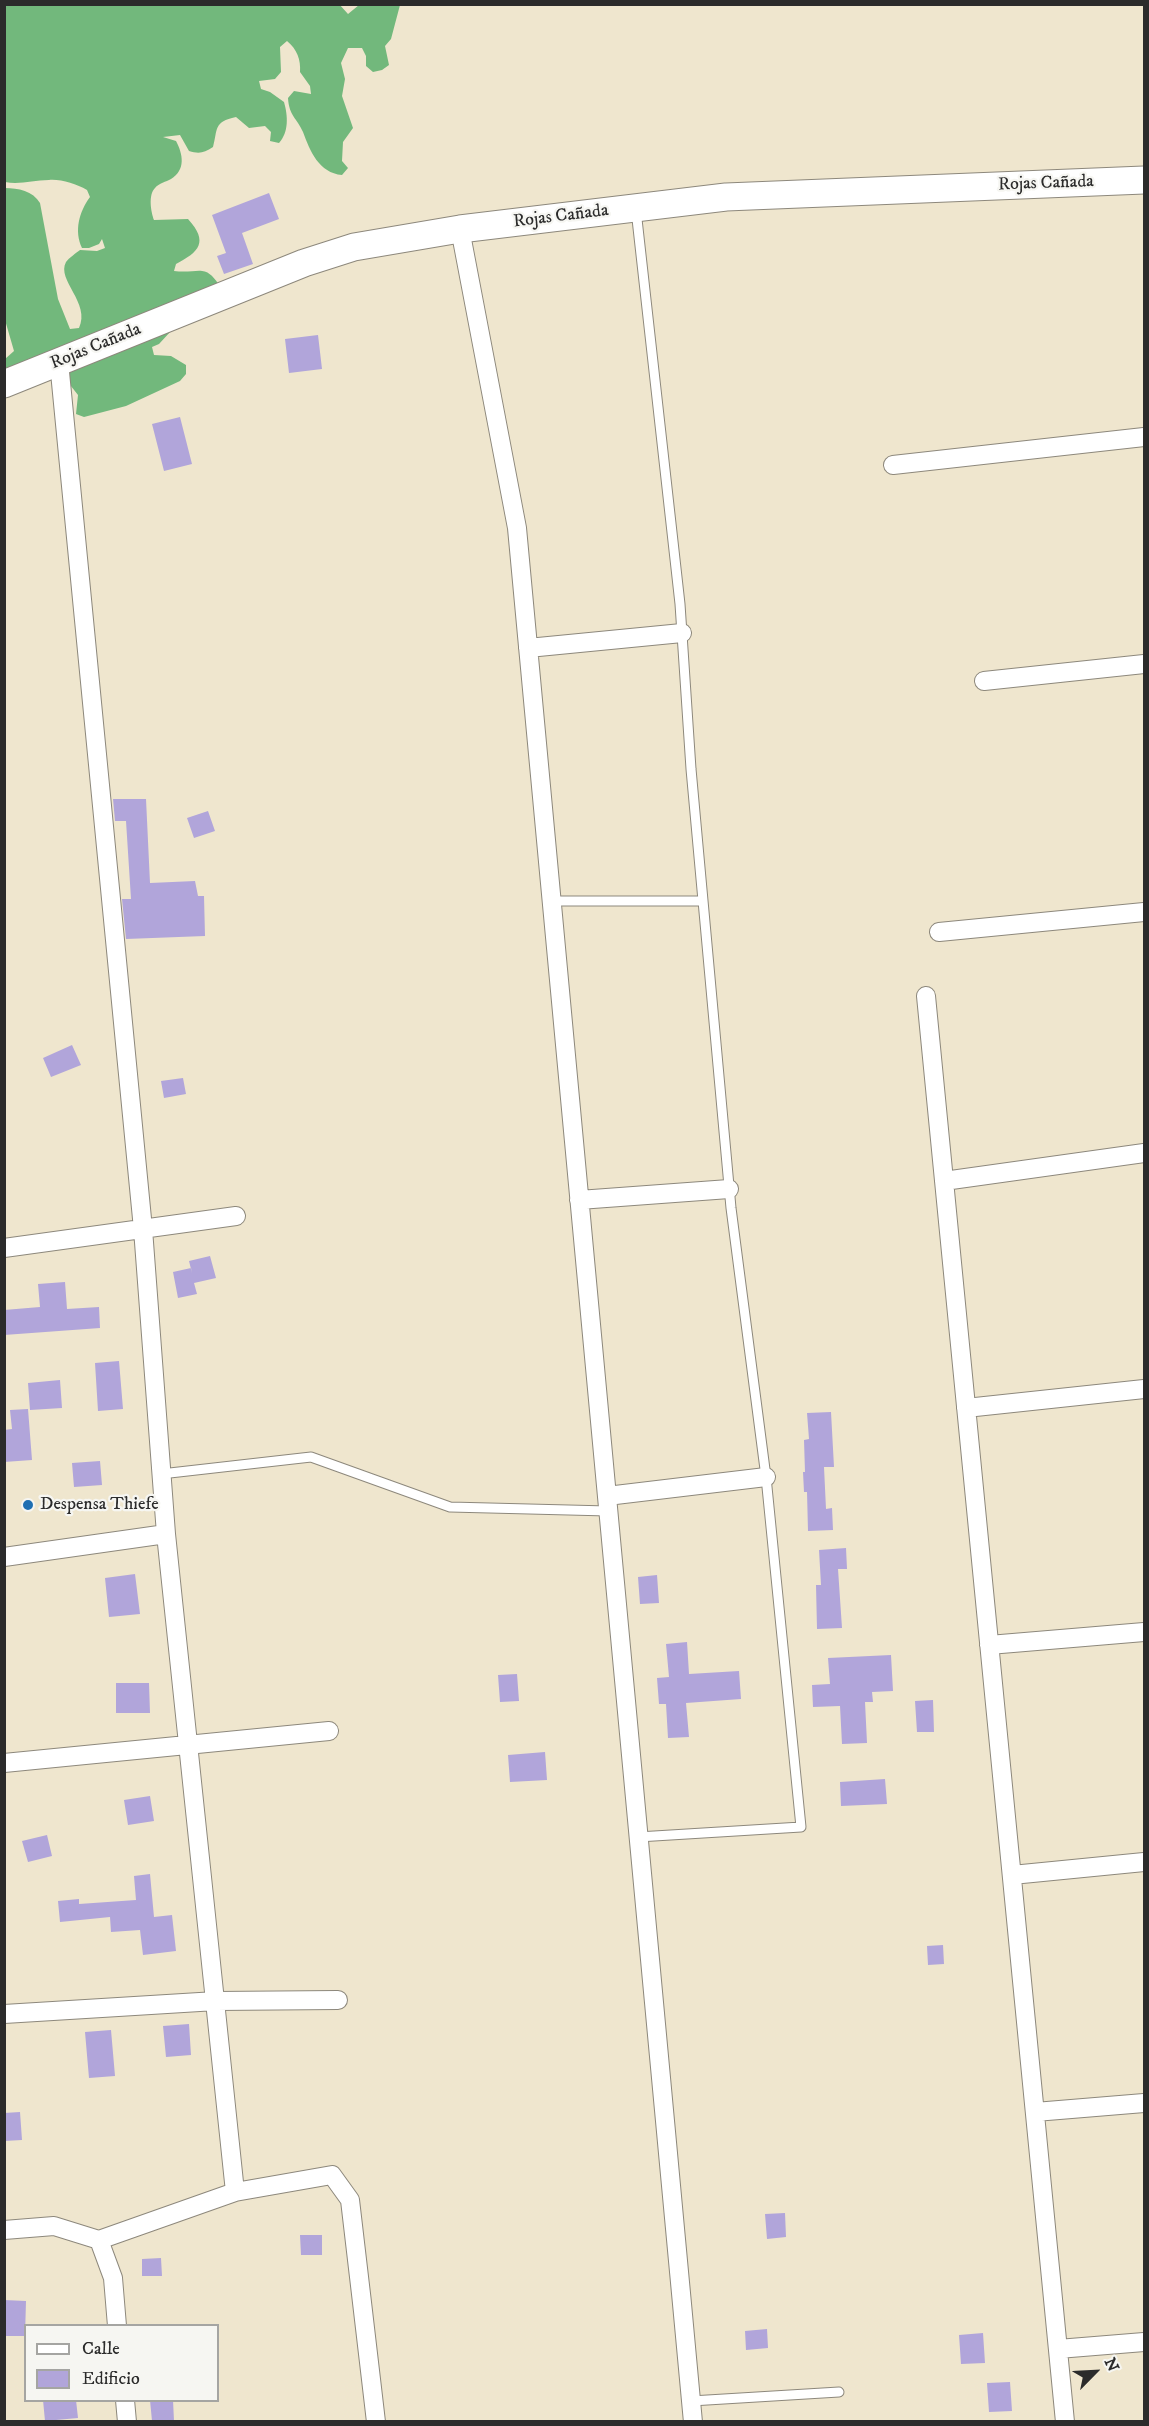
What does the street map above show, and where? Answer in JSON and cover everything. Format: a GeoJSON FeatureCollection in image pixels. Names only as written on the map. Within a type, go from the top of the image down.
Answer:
{"type":"FeatureCollection","features":[{"type":"Feature","properties":{"kind":"main road","name":"Rojas Cañada"},"geometry":{"type":"LineString","coordinates":[[4,384],[304,263],[354,247],[460,229],[726,197],[1144,180]]}},
{"type":"Feature","properties":{"kind":"street"},"geometry":{"type":"LineString","coordinates":[[460,229],[517,528],[693,2421]]}},
{"type":"Feature","properties":{"kind":"street"},"geometry":{"type":"LineString","coordinates":[[59,362],[142,1229],[166,1534],[235,2192]]}},
{"type":"Feature","properties":{"kind":"street"},"geometry":{"type":"LineString","coordinates":[[893,465],[1144,437]]}},
{"type":"Feature","properties":{"kind":"street"},"geometry":{"type":"LineString","coordinates":[[528,648],[682,633]]}},
{"type":"Feature","properties":{"kind":"street"},"geometry":{"type":"LineString","coordinates":[[984,681],[1144,664]]}},
{"type":"Feature","properties":{"kind":"street"},"geometry":{"type":"LineString","coordinates":[[939,932],[1144,912]]}},
{"type":"Feature","properties":{"kind":"street"},"geometry":{"type":"LineString","coordinates":[[926,996],[1065,2421]]}},
{"type":"Feature","properties":{"kind":"street"},"geometry":{"type":"LineString","coordinates":[[945,1181],[1144,1153]]}},
{"type":"Feature","properties":{"kind":"street"},"geometry":{"type":"LineString","coordinates":[[579,1200],[729,1189]]}},
{"type":"Feature","properties":{"kind":"street"},"geometry":{"type":"LineString","coordinates":[[4,1248],[236,1216]]}},
{"type":"Feature","properties":{"kind":"street"},"geometry":{"type":"LineString","coordinates":[[966,1408],[1144,1389]]}},
{"type":"Feature","properties":{"kind":"street"},"geometry":{"type":"LineString","coordinates":[[607,1504],[766,1477]]}},
{"type":"Feature","properties":{"kind":"street"},"geometry":{"type":"LineString","coordinates":[[4,1557],[166,1534]]}},
{"type":"Feature","properties":{"kind":"street"},"geometry":{"type":"LineString","coordinates":[[989,1645],[1144,1632]]}},
{"type":"Feature","properties":{"kind":"street"},"geometry":{"type":"LineString","coordinates":[[4,1763],[328,1731]]}},
{"type":"Feature","properties":{"kind":"street"},"geometry":{"type":"LineString","coordinates":[[1012,1875],[1144,1862]]}},
{"type":"Feature","properties":{"kind":"street"},"geometry":{"type":"LineString","coordinates":[[4,2014],[216,2001],[338,2000]]}},
{"type":"Feature","properties":{"kind":"street"},"geometry":{"type":"LineString","coordinates":[[1035,2112],[1144,2103]]}},
{"type":"Feature","properties":{"kind":"street"},"geometry":{"type":"LineString","coordinates":[[4,2230],[54,2226],[99,2240],[235,2192],[332,2175],[350,2200],[376,2421]]}},
{"type":"Feature","properties":{"kind":"street"},"geometry":{"type":"LineString","coordinates":[[99,2240],[113,2278],[117,2324]]}},
{"type":"Feature","properties":{"kind":"street"},"geometry":{"type":"LineString","coordinates":[[1058,2349],[1144,2342]]}},
{"type":"Feature","properties":{"kind":"street"},"geometry":{"type":"LineString","coordinates":[[125,2402],[127,2421]]}},
{"type":"Feature","properties":{"kind":"lane"},"geometry":{"type":"LineString","coordinates":[[636,208],[682,633],[729,1189],[766,1477],[801,1827],[638,1837]]}},
{"type":"Feature","properties":{"kind":"lane"},"geometry":{"type":"LineString","coordinates":[[552,901],[703,901]]}},
{"type":"Feature","properties":{"kind":"lane"},"geometry":{"type":"LineString","coordinates":[[161,1474],[311,1457],[345,1467],[450,1507],[607,1504]]}},
{"type":"Feature","properties":{"kind":"lane"},"geometry":{"type":"LineString","coordinates":[[691,2401],[839,2392]]}},
{"type":"Feature","properties":{"kind":"green space"},"geometry":{"type":"Polygon","coordinates":[[[339,4],[348,14],[359,5],[400,5],[391,39],[385,46],[389,65],[373,72],[366,66],[366,56],[362,48],[348,48],[341,63],[345,79],[342,96],[353,128],[343,142],[342,161],[348,168],[342,175],[327,170],[316,160],[290,109],[288,98],[294,91],[311,94],[310,86],[300,72],[298,55],[287,41],[280,47],[281,72],[275,79],[259,81],[261,89],[270,92],[284,102],[287,124],[285,134],[279,143],[270,141],[271,132],[265,126],[249,128],[236,117],[220,124],[213,147],[204,152],[189,151],[180,135],[163,137],[176,141],[182,162],[176,175],[158,185],[151,195],[154,220],[188,219],[198,234],[198,246],[191,255],[176,264],[174,271],[207,272],[223,291],[171,331],[159,344],[152,347],[154,355],[171,356],[186,365],[186,374],[180,381],[126,406],[84,417],[76,414],[78,395],[67,381],[65,371],[5,392],[5,359],[14,351],[5,320],[5,188],[25,191],[40,203],[58,299],[70,329],[79,328],[81,310],[66,276],[64,269],[66,262],[80,250],[97,251],[105,248],[102,239],[99,244],[89,248],[82,248],[80,242],[79,222],[90,197],[87,190],[58,180],[5,182],[5,5],[339,4]]]}},
{"type":"Feature","properties":{"kind":"building"},"geometry":{"type":"Polygon","coordinates":[[[269,193],[279,219],[242,233],[253,264],[224,274],[217,256],[226,253],[212,215],[269,193]]]}},
{"type":"Feature","properties":{"kind":"building"},"geometry":{"type":"Polygon","coordinates":[[[318,335],[322,369],[289,373],[285,339],[318,335]]]}},
{"type":"Feature","properties":{"kind":"building"},"geometry":{"type":"Polygon","coordinates":[[[180,417],[192,464],[164,471],[152,424],[180,417]]]}},
{"type":"Feature","properties":{"kind":"building"},"geometry":{"type":"Polygon","coordinates":[[[113,799],[146,799],[150,883],[195,881],[198,896],[204,896],[205,936],[126,939],[122,899],[131,899],[126,821],[115,821],[113,799]]]}},
{"type":"Feature","properties":{"kind":"building"},"geometry":{"type":"Polygon","coordinates":[[[208,811],[215,831],[194,838],[187,818],[208,811]]]}},
{"type":"Feature","properties":{"kind":"building"},"geometry":{"type":"Polygon","coordinates":[[[72,1045],[81,1065],[51,1077],[43,1058],[72,1045]]]}},
{"type":"Feature","properties":{"kind":"building"},"geometry":{"type":"Polygon","coordinates":[[[183,1078],[186,1094],[164,1098],[161,1081],[183,1078]]]}},
{"type":"Feature","properties":{"kind":"building"},"geometry":{"type":"Polygon","coordinates":[[[210,1256],[216,1278],[194,1283],[197,1294],[178,1298],[173,1272],[191,1268],[189,1261],[210,1256]]]}},
{"type":"Feature","properties":{"kind":"building"},"geometry":{"type":"Polygon","coordinates":[[[65,1282],[67,1309],[99,1307],[100,1328],[4,1335],[4,1310],[40,1307],[38,1284],[65,1282]]]}},
{"type":"Feature","properties":{"kind":"building"},"geometry":{"type":"Polygon","coordinates":[[[119,1361],[123,1409],[98,1411],[95,1363],[119,1361]]]}},
{"type":"Feature","properties":{"kind":"building"},"geometry":{"type":"Polygon","coordinates":[[[60,1380],[62,1408],[30,1410],[28,1383],[60,1380]]]}},
{"type":"Feature","properties":{"kind":"building"},"geometry":{"type":"Polygon","coordinates":[[[28,1409],[32,1460],[4,1462],[4,1430],[12,1429],[10,1410],[28,1409]]]}},
{"type":"Feature","properties":{"kind":"building"},"geometry":{"type":"Polygon","coordinates":[[[831,1412],[834,1467],[824,1467],[826,1509],[832,1508],[833,1530],[808,1531],[807,1492],[804,1492],[803,1472],[805,1472],[804,1440],[809,1439],[807,1413],[831,1412]]]}},
{"type":"Feature","properties":{"kind":"building"},"geometry":{"type":"Polygon","coordinates":[[[100,1461],[102,1485],[74,1487],[72,1463],[100,1461]]]}},
{"type":"Feature","properties":{"kind":"building"},"geometry":{"type":"Polygon","coordinates":[[[846,1548],[847,1569],[838,1569],[842,1628],[817,1629],[816,1585],[821,1585],[819,1550],[846,1548]]]}},
{"type":"Feature","properties":{"kind":"building"},"geometry":{"type":"Polygon","coordinates":[[[135,1574],[140,1614],[109,1617],[105,1578],[135,1574]]]}},
{"type":"Feature","properties":{"kind":"building"},"geometry":{"type":"Polygon","coordinates":[[[657,1575],[659,1603],[640,1604],[638,1577],[657,1575]]]}},
{"type":"Feature","properties":{"kind":"building"},"geometry":{"type":"Polygon","coordinates":[[[687,1642],[689,1674],[739,1671],[741,1699],[686,1703],[689,1737],[668,1738],[666,1704],[659,1704],[657,1678],[669,1677],[666,1644],[687,1642]]]}},
{"type":"Feature","properties":{"kind":"building"},"geometry":{"type":"Polygon","coordinates":[[[891,1655],[893,1691],[872,1692],[873,1702],[865,1702],[867,1743],[842,1744],[840,1706],[813,1707],[812,1685],[830,1684],[828,1658],[891,1655]]]}},
{"type":"Feature","properties":{"kind":"building"},"geometry":{"type":"Polygon","coordinates":[[[517,1674],[519,1701],[500,1702],[498,1675],[517,1674]]]}},
{"type":"Feature","properties":{"kind":"building"},"geometry":{"type":"Polygon","coordinates":[[[116,1683],[149,1683],[150,1713],[116,1713],[116,1683]]]}},
{"type":"Feature","properties":{"kind":"building"},"geometry":{"type":"Polygon","coordinates":[[[933,1700],[934,1732],[917,1732],[915,1701],[933,1700]]]}},
{"type":"Feature","properties":{"kind":"building"},"geometry":{"type":"Polygon","coordinates":[[[545,1752],[547,1780],[510,1782],[508,1755],[545,1752]]]}},
{"type":"Feature","properties":{"kind":"building"},"geometry":{"type":"Polygon","coordinates":[[[885,1779],[887,1804],[841,1806],[840,1782],[885,1779]]]}},
{"type":"Feature","properties":{"kind":"building"},"geometry":{"type":"Polygon","coordinates":[[[150,1796],[154,1821],[128,1825],[124,1800],[150,1796]]]}},
{"type":"Feature","properties":{"kind":"building"},"geometry":{"type":"Polygon","coordinates":[[[47,1835],[52,1856],[28,1862],[22,1841],[47,1835]]]}},
{"type":"Feature","properties":{"kind":"building"},"geometry":{"type":"Polygon","coordinates":[[[150,1874],[154,1917],[172,1915],[176,1951],[143,1955],[140,1930],[111,1932],[110,1917],[60,1922],[58,1901],[79,1899],[79,1904],[136,1900],[134,1876],[150,1874]]]}},
{"type":"Feature","properties":{"kind":"building"},"geometry":{"type":"Polygon","coordinates":[[[943,1945],[944,1964],[928,1965],[927,1946],[943,1945]]]}},
{"type":"Feature","properties":{"kind":"building"},"geometry":{"type":"Polygon","coordinates":[[[189,2024],[191,2055],[166,2057],[163,2026],[189,2024]]]}},
{"type":"Feature","properties":{"kind":"building"},"geometry":{"type":"Polygon","coordinates":[[[111,2030],[115,2076],[89,2078],[85,2032],[111,2030]]]}},
{"type":"Feature","properties":{"kind":"building"},"geometry":{"type":"Polygon","coordinates":[[[20,2112],[22,2140],[4,2141],[4,2113],[20,2112]]]}},
{"type":"Feature","properties":{"kind":"building"},"geometry":{"type":"Polygon","coordinates":[[[785,2213],[786,2237],[767,2239],[765,2214],[785,2213]]]}},
{"type":"Feature","properties":{"kind":"building"},"geometry":{"type":"Polygon","coordinates":[[[300,2235],[322,2235],[322,2255],[301,2255],[300,2235]]]}},
{"type":"Feature","properties":{"kind":"building"},"geometry":{"type":"Polygon","coordinates":[[[161,2258],[162,2276],[142,2276],[142,2259],[161,2258]]]}},
{"type":"Feature","properties":{"kind":"building"},"geometry":{"type":"Polygon","coordinates":[[[4,2300],[26,2301],[24,2336],[4,2336],[4,2300]]]}},
{"type":"Feature","properties":{"kind":"building"},"geometry":{"type":"Polygon","coordinates":[[[767,2329],[768,2348],[746,2350],[745,2331],[767,2329]]]}},
{"type":"Feature","properties":{"kind":"building"},"geometry":{"type":"Polygon","coordinates":[[[983,2333],[985,2363],[961,2364],[959,2335],[983,2333]]]}},
{"type":"Feature","properties":{"kind":"building"},"geometry":{"type":"Polygon","coordinates":[[[1010,2382],[1012,2411],[989,2412],[987,2383],[1010,2382]]]}},
{"type":"Feature","properties":{"kind":"building"},"geometry":{"type":"Polygon","coordinates":[[[43,2402],[76,2402],[78,2418],[45,2421],[43,2402]]]}},
{"type":"Feature","properties":{"kind":"building"},"geometry":{"type":"Polygon","coordinates":[[[150,2402],[173,2402],[174,2421],[152,2421],[150,2402]]]}},
{"type":"Feature","properties":{"kind":"place","name":"Despensa Thiefe"},"geometry":{"type":"Point","coordinates":[28,1505]}}]}
